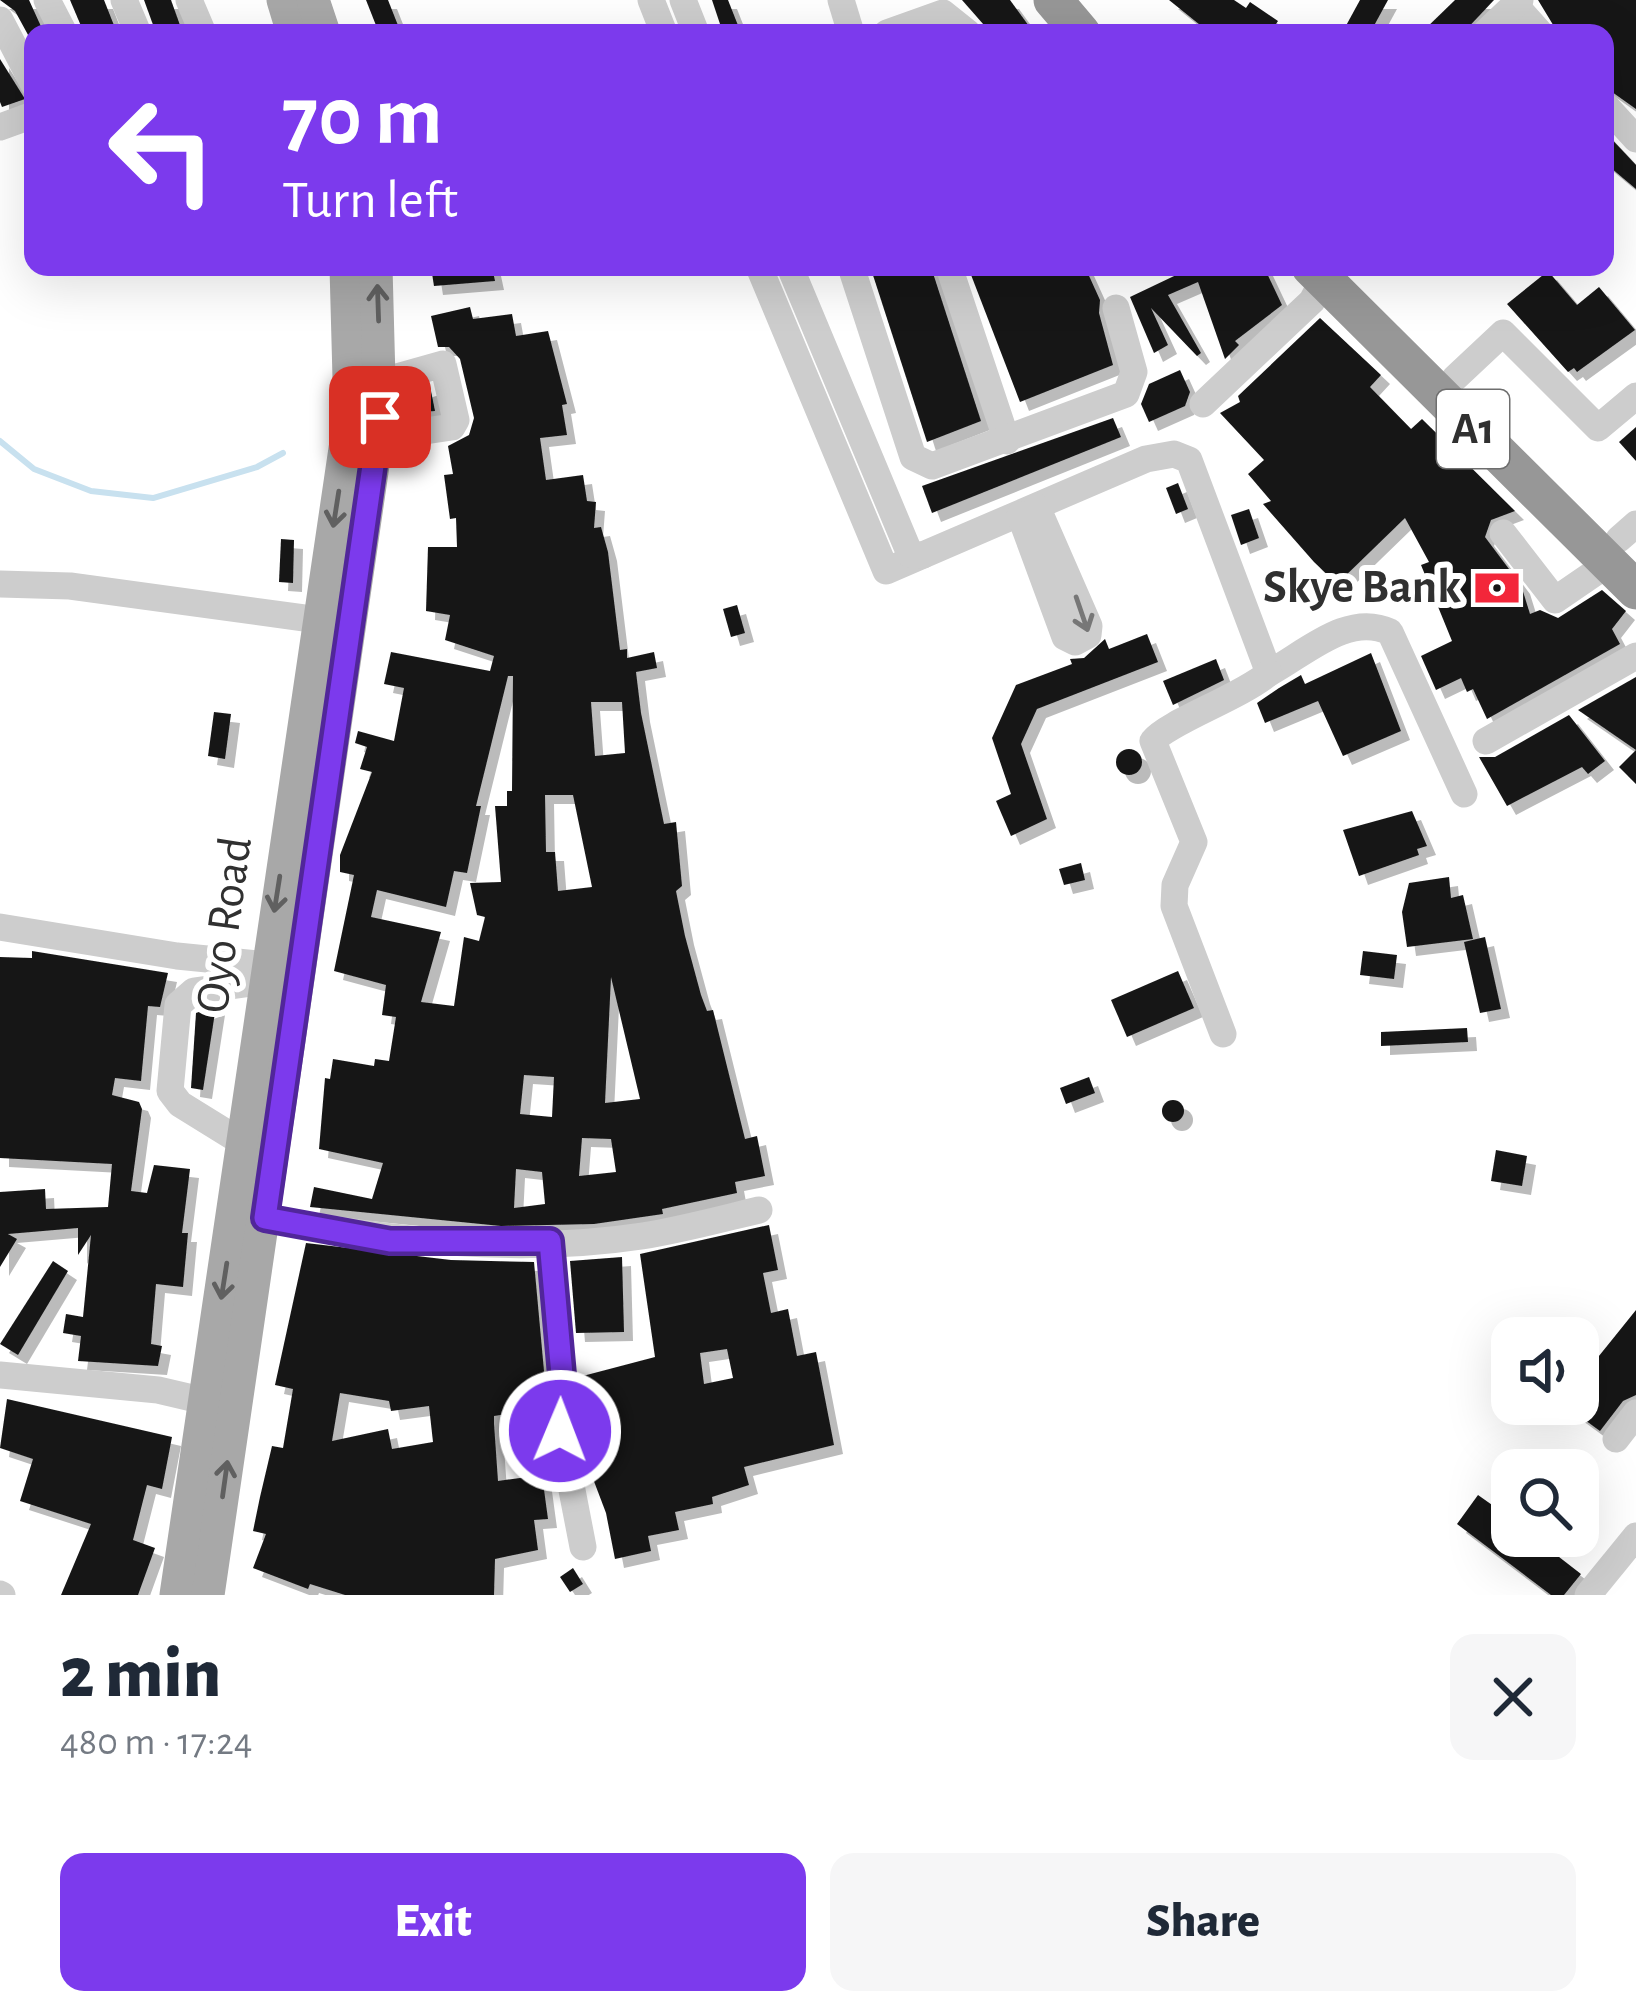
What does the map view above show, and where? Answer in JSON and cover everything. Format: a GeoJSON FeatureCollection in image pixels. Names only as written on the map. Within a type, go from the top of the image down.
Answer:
{"type":"FeatureCollection","features":[{"type":"Feature","properties":{"kind":"highway"},"geometry":{"type":"LineString","coordinates":[[1053,0],[1073,24]]}},
{"type":"Feature","properties":{"kind":"highway"},"geometry":{"type":"LineString","coordinates":[[1085,0],[1105,24]]}},
{"type":"Feature","properties":{"kind":"highway","name":"A1"},"geometry":{"type":"LineString","coordinates":[[1331,276],[1627,554]]}},
{"type":"Feature","properties":{"kind":"highway","name":"A1"},"geometry":{"type":"LineString","coordinates":[[1332,276],[1455,377],[1627,554]]}},
{"type":"Feature","properties":{"kind":"main road","name":"Oyo Road"},"geometry":{"type":"LineString","coordinates":[[208,1595],[265,1218],[276,971],[319,620],[350,415],[346,276]]}},
{"type":"Feature","properties":{"kind":"main road","name":"Oyo Road"},"geometry":{"type":"LineString","coordinates":[[176,1595],[243,1143],[393,423],[377,276]]}},
{"type":"Feature","properties":{"kind":"street"},"geometry":{"type":"LineString","coordinates":[[1495,24],[1518,2]]}},
{"type":"Feature","properties":{"kind":"street"},"geometry":{"type":"LineString","coordinates":[[912,24],[943,13],[957,24]]}},
{"type":"Feature","properties":{"kind":"street"},"geometry":{"type":"LineString","coordinates":[[0,20],[24,65]]}},
{"type":"Feature","properties":{"kind":"street"},"geometry":{"type":"LineString","coordinates":[[1614,115],[1636,139]]}},
{"type":"Feature","properties":{"kind":"street"},"geometry":{"type":"LineString","coordinates":[[764,276],[886,572],[1146,459],[1174,454],[1189,460],[1269,673]]}},
{"type":"Feature","properties":{"kind":"street"},"geometry":{"type":"LineString","coordinates":[[794,276],[903,547],[923,555]]}},
{"type":"Feature","properties":{"kind":"street"},"geometry":{"type":"LineString","coordinates":[[859,276],[913,457],[932,466],[1126,394],[1134,372],[1116,308]]}},
{"type":"Feature","properties":{"kind":"street"},"geometry":{"type":"LineString","coordinates":[[952,276],[1007,441]]}},
{"type":"Feature","properties":{"kind":"street"},"geometry":{"type":"LineString","coordinates":[[1203,404],[1312,301],[1324,276]]}},
{"type":"Feature","properties":{"kind":"street"},"geometry":{"type":"LineString","coordinates":[[1455,377],[1503,333],[1598,428],[1636,396]]}},
{"type":"Feature","properties":{"kind":"street"},"geometry":{"type":"LineString","coordinates":[[392,380],[435,363],[449,368],[456,420],[452,427],[425,431],[393,423]]}},
{"type":"Feature","properties":{"kind":"street"},"geometry":{"type":"LineString","coordinates":[[1503,533],[1555,600],[1627,554]]}},
{"type":"Feature","properties":{"kind":"street"},"geometry":{"type":"LineString","coordinates":[[0,584],[70,586],[319,620]]}},
{"type":"Feature","properties":{"kind":"street"},"geometry":{"type":"LineString","coordinates":[[1223,1034],[1174,906],[1174,885],[1193,842],[1153,741],[1238,698],[1269,673],[1352,626],[1371,623],[1390,632],[1464,794]]}},
{"type":"Feature","properties":{"kind":"street"},"geometry":{"type":"LineString","coordinates":[[1486,741],[1636,656]]}},
{"type":"Feature","properties":{"kind":"street"},"geometry":{"type":"LineString","coordinates":[[0,927],[276,971]]}},
{"type":"Feature","properties":{"kind":"street"},"geometry":{"type":"LineString","coordinates":[[243,1143],[180,1104],[170,1091],[178,1005],[194,991],[276,971]]}},
{"type":"Feature","properties":{"kind":"street"},"geometry":{"type":"LineString","coordinates":[[265,1218],[390,1241],[550,1241],[640,1236],[759,1210]]}},
{"type":"Feature","properties":{"kind":"street"},"geometry":{"type":"LineString","coordinates":[[550,1241],[562,1375],[553,1392],[583,1546]]}},
{"type":"Feature","properties":{"kind":"street"},"geometry":{"type":"LineString","coordinates":[[0,1375],[158,1390],[206,1401]]}},
{"type":"Feature","properties":{"kind":"street"},"geometry":{"type":"LineString","coordinates":[[1616,1438],[1636,1414]]}},
{"type":"Feature","properties":{"kind":"street"},"geometry":{"type":"LineString","coordinates":[[1588,1595],[1636,1536]]}},
{"type":"Feature","properties":{"kind":"building"},"geometry":{"type":"Polygon","coordinates":[[[0,0],[29,0],[40,24],[24,28],[15,11],[0,0]]]}},
{"type":"Feature","properties":{"kind":"building"},"geometry":{"type":"Polygon","coordinates":[[[70,0],[104,0],[113,24],[80,24],[70,0]]]}},
{"type":"Feature","properties":{"kind":"building"},"geometry":{"type":"Polygon","coordinates":[[[144,0],[171,0],[180,24],[153,24],[144,0]]]}},
{"type":"Feature","properties":{"kind":"building"},"geometry":{"type":"Polygon","coordinates":[[[366,0],[388,0],[397,24],[375,24],[366,0]]]}},
{"type":"Feature","properties":{"kind":"building"},"geometry":{"type":"Polygon","coordinates":[[[712,0],[728,0],[737,24],[720,24],[712,0]]]}},
{"type":"Feature","properties":{"kind":"building"},"geometry":{"type":"Polygon","coordinates":[[[962,0],[1010,0],[1027,24],[983,24],[962,0]]]}},
{"type":"Feature","properties":{"kind":"building"},"geometry":{"type":"Polygon","coordinates":[[[1169,0],[1234,0],[1246,8],[1250,2],[1278,21],[1276,24],[1199,24],[1169,0]]]}},
{"type":"Feature","properties":{"kind":"building"},"geometry":{"type":"Polygon","coordinates":[[[1360,0],[1388,0],[1375,24],[1347,24],[1360,0]]]}},
{"type":"Feature","properties":{"kind":"building"},"geometry":{"type":"Polygon","coordinates":[[[1455,0],[1494,0],[1471,24],[1430,24],[1455,0]]]}},
{"type":"Feature","properties":{"kind":"building"},"geometry":{"type":"Polygon","coordinates":[[[1538,0],[1636,0],[1636,109],[1614,93],[1614,24],[1553,24],[1538,0]]]}},
{"type":"Feature","properties":{"kind":"building"},"geometry":{"type":"Polygon","coordinates":[[[0,59],[24,99],[2,107],[0,59]]]}},
{"type":"Feature","properties":{"kind":"building"},"geometry":{"type":"Polygon","coordinates":[[[1614,142],[1636,165],[1636,189],[1614,171],[1614,142]]]}},
{"type":"Feature","properties":{"kind":"building"},"geometry":{"type":"Polygon","coordinates":[[[432,276],[494,276],[495,281],[434,286],[432,276]]]}},
{"type":"Feature","properties":{"kind":"building"},"geometry":{"type":"Polygon","coordinates":[[[873,276],[934,276],[981,421],[927,442],[873,276]]]}},
{"type":"Feature","properties":{"kind":"building"},"geometry":{"type":"Polygon","coordinates":[[[971,276],[1089,276],[1100,300],[1113,365],[1020,402],[971,276]]]}},
{"type":"Feature","properties":{"kind":"building"},"geometry":{"type":"Polygon","coordinates":[[[1174,276],[1268,276],[1282,305],[1235,341],[1239,345],[1225,359],[1198,282],[1168,295],[1201,353],[1197,356],[1151,308],[1168,345],[1154,353],[1130,297],[1174,276]]]}},
{"type":"Feature","properties":{"kind":"building"},"geometry":{"type":"Polygon","coordinates":[[[1542,276],[1552,276],[1577,305],[1599,287],[1635,330],[1577,372],[1574,368],[1568,372],[1507,304],[1542,276]]]}},
{"type":"Feature","properties":{"kind":"building"},"geometry":{"type":"Polygon","coordinates":[[[470,307],[473,319],[512,314],[516,336],[548,331],[567,404],[562,405],[567,435],[540,438],[546,480],[583,475],[587,501],[596,502],[594,528],[601,527],[608,552],[620,650],[627,649],[627,658],[654,652],[657,668],[636,672],[664,824],[676,822],[682,886],[676,891],[685,936],[707,1011],[713,1010],[745,1139],[757,1136],[765,1176],[735,1182],[737,1193],[662,1209],[663,1214],[594,1224],[501,1226],[310,1207],[314,1187],[372,1199],[383,1163],[319,1149],[325,1078],[330,1079],[333,1059],[374,1066],[375,1059],[389,1061],[396,1017],[382,1015],[386,985],[334,971],[354,875],[340,872],[340,855],[372,772],[360,769],[367,747],[355,743],[358,731],[394,741],[404,688],[384,684],[391,652],[490,671],[494,656],[445,640],[450,615],[426,611],[428,547],[457,547],[456,518],[450,519],[444,475],[453,474],[448,446],[469,435],[474,418],[460,359],[449,347],[438,347],[431,316],[470,307]],[[508,676],[476,806],[481,806],[467,873],[454,871],[446,907],[377,890],[371,917],[441,932],[421,1002],[454,1006],[464,937],[479,941],[485,917],[477,915],[470,883],[501,882],[495,806],[507,806],[507,791],[512,791],[513,676],[508,676]],[[591,702],[595,756],[625,753],[622,702],[591,702]],[[545,795],[546,852],[555,852],[558,891],[592,887],[573,795],[545,795]],[[611,977],[605,1103],[640,1099],[611,977]],[[524,1075],[520,1114],[552,1117],[554,1077],[524,1075]],[[582,1138],[579,1176],[616,1172],[611,1139],[582,1138]],[[516,1169],[514,1208],[545,1204],[542,1172],[516,1169]]]}},
{"type":"Feature","properties":{"kind":"building"},"geometry":{"type":"Polygon","coordinates":[[[1320,318],[1381,375],[1370,387],[1411,429],[1422,419],[1515,511],[1491,520],[1485,537],[1521,585],[1530,614],[1540,610],[1558,618],[1602,590],[1626,611],[1612,629],[1620,644],[1487,719],[1473,689],[1467,692],[1461,678],[1436,690],[1421,656],[1452,641],[1421,565],[1429,562],[1405,518],[1337,584],[1314,562],[1263,504],[1271,501],[1248,474],[1264,460],[1220,413],[1240,402],[1238,396],[1320,318]]]}},
{"type":"Feature","properties":{"kind":"building"},"geometry":{"type":"Polygon","coordinates":[[[1180,370],[1190,392],[1185,406],[1149,422],[1141,404],[1149,384],[1180,370]]]}},
{"type":"Feature","properties":{"kind":"building"},"geometry":{"type":"Polygon","coordinates":[[[430,386],[435,411],[422,412],[418,390],[430,386]]]}},
{"type":"Feature","properties":{"kind":"building"},"geometry":{"type":"Polygon","coordinates":[[[1113,418],[1121,437],[932,513],[922,486],[1113,418]]]}},
{"type":"Feature","properties":{"kind":"building"},"geometry":{"type":"Polygon","coordinates":[[[1636,427],[1636,461],[1619,442],[1636,427]]]}},
{"type":"Feature","properties":{"kind":"building"},"geometry":{"type":"Polygon","coordinates":[[[1178,483],[1188,509],[1176,514],[1166,488],[1178,483]]]}},
{"type":"Feature","properties":{"kind":"building"},"geometry":{"type":"Polygon","coordinates":[[[1249,509],[1259,538],[1241,545],[1231,515],[1249,509]]]}},
{"type":"Feature","properties":{"kind":"building"},"geometry":{"type":"Polygon","coordinates":[[[281,539],[294,540],[293,583],[279,582],[281,539]]]}},
{"type":"Feature","properties":{"kind":"building"},"geometry":{"type":"Polygon","coordinates":[[[737,605],[745,633],[731,637],[723,609],[737,605]]]}},
{"type":"Feature","properties":{"kind":"building"},"geometry":{"type":"Polygon","coordinates":[[[1147,634],[1158,662],[1037,709],[1021,744],[1047,819],[1011,836],[996,801],[1011,794],[992,738],[1016,685],[1072,664],[1070,659],[1084,658],[1105,639],[1109,649],[1147,634]]]}},
{"type":"Feature","properties":{"kind":"building"},"geometry":{"type":"Polygon","coordinates":[[[1371,653],[1401,731],[1343,756],[1318,701],[1265,723],[1257,703],[1279,688],[1301,675],[1305,684],[1371,653]]]}},
{"type":"Feature","properties":{"kind":"building"},"geometry":{"type":"Polygon","coordinates":[[[1216,659],[1224,680],[1173,705],[1163,681],[1216,659]]]}},
{"type":"Feature","properties":{"kind":"building"},"geometry":{"type":"Polygon","coordinates":[[[1636,677],[1636,750],[1578,710],[1636,677]]]}},
{"type":"Feature","properties":{"kind":"building"},"geometry":{"type":"Polygon","coordinates":[[[214,712],[231,714],[225,759],[208,756],[214,712]]]}},
{"type":"Feature","properties":{"kind":"building"},"geometry":{"type":"Polygon","coordinates":[[[1569,715],[1605,761],[1588,774],[1582,767],[1507,806],[1479,757],[1495,757],[1569,715]]]}},
{"type":"Feature","properties":{"kind":"building"},"geometry":{"type":"Polygon","coordinates":[[[1129,749],[1142,762],[1129,775],[1116,762],[1129,749]]]}},
{"type":"Feature","properties":{"kind":"building"},"geometry":{"type":"Polygon","coordinates":[[[1636,750],[1636,784],[1619,767],[1636,750]]]}},
{"type":"Feature","properties":{"kind":"building"},"geometry":{"type":"Polygon","coordinates":[[[1412,811],[1427,846],[1417,849],[1419,855],[1359,876],[1343,830],[1412,811]]]}},
{"type":"Feature","properties":{"kind":"building"},"geometry":{"type":"Polygon","coordinates":[[[1081,863],[1085,880],[1064,885],[1059,869],[1081,863]]]}},
{"type":"Feature","properties":{"kind":"building"},"geometry":{"type":"Polygon","coordinates":[[[1449,877],[1451,898],[1463,895],[1473,939],[1407,947],[1402,912],[1409,883],[1449,877]]]}},
{"type":"Feature","properties":{"kind":"building"},"geometry":{"type":"Polygon","coordinates":[[[1485,937],[1501,1009],[1480,1013],[1464,942],[1485,937]]]}},
{"type":"Feature","properties":{"kind":"building"},"geometry":{"type":"Polygon","coordinates":[[[32,951],[168,973],[160,1007],[148,1006],[141,1081],[115,1078],[112,1095],[139,1102],[142,1109],[131,1191],[147,1193],[154,1165],[190,1169],[182,1233],[188,1233],[183,1287],[156,1284],[151,1344],[162,1346],[158,1366],[78,1361],[81,1336],[63,1333],[66,1314],[83,1317],[91,1235],[78,1255],[78,1228],[8,1234],[17,1239],[0,1267],[0,1192],[45,1189],[46,1209],[108,1207],[112,1164],[0,1158],[0,957],[32,958],[32,951]]]}},
{"type":"Feature","properties":{"kind":"building"},"geometry":{"type":"Polygon","coordinates":[[[1363,951],[1397,955],[1394,979],[1360,975],[1363,951]]]}},
{"type":"Feature","properties":{"kind":"building"},"geometry":{"type":"Polygon","coordinates":[[[1178,971],[1194,1008],[1127,1037],[1111,1000],[1178,971]]]}},
{"type":"Feature","properties":{"kind":"building"},"geometry":{"type":"Polygon","coordinates":[[[216,1006],[203,1090],[191,1088],[196,1013],[216,1006]]]}},
{"type":"Feature","properties":{"kind":"building"},"geometry":{"type":"Polygon","coordinates":[[[1467,1028],[1468,1042],[1381,1046],[1381,1032],[1467,1028]]]}},
{"type":"Feature","properties":{"kind":"building"},"geometry":{"type":"Polygon","coordinates":[[[1089,1077],[1095,1093],[1066,1104],[1060,1088],[1089,1077]]]}},
{"type":"Feature","properties":{"kind":"building"},"geometry":{"type":"Polygon","coordinates":[[[1173,1100],[1184,1111],[1173,1122],[1162,1111],[1173,1100]]]}},
{"type":"Feature","properties":{"kind":"building"},"geometry":{"type":"Polygon","coordinates":[[[1496,1150],[1527,1156],[1522,1186],[1491,1181],[1496,1150]]]}},
{"type":"Feature","properties":{"kind":"building"},"geometry":{"type":"Polygon","coordinates":[[[769,1225],[778,1270],[763,1273],[771,1313],[788,1309],[797,1356],[816,1352],[834,1445],[744,1467],[749,1485],[712,1497],[713,1504],[675,1512],[679,1530],[648,1536],[651,1551],[615,1559],[606,1513],[584,1455],[572,1395],[579,1377],[655,1357],[640,1254],[769,1225]],[[727,1349],[700,1353],[704,1384],[733,1378],[727,1349]]]}},
{"type":"Feature","properties":{"kind":"building"},"geometry":{"type":"Polygon","coordinates":[[[306,1243],[451,1260],[534,1262],[544,1371],[535,1395],[548,1461],[528,1465],[520,1412],[494,1416],[494,1424],[498,1481],[542,1475],[548,1519],[534,1520],[538,1550],[495,1559],[494,1595],[345,1595],[310,1584],[308,1589],[253,1568],[266,1534],[253,1531],[260,1497],[272,1446],[283,1448],[293,1389],[275,1385],[306,1243]],[[340,1393],[332,1441],[388,1429],[392,1449],[433,1442],[429,1406],[391,1411],[389,1401],[340,1393]]]}},
{"type":"Feature","properties":{"kind":"building"},"geometry":{"type":"Polygon","coordinates":[[[622,1257],[624,1332],[576,1333],[570,1261],[622,1257]]]}},
{"type":"Feature","properties":{"kind":"building"},"geometry":{"type":"Polygon","coordinates":[[[53,1261],[68,1271],[18,1355],[0,1344],[53,1261]]]}},
{"type":"Feature","properties":{"kind":"building"},"geometry":{"type":"Polygon","coordinates":[[[1636,1310],[1636,1395],[1623,1401],[1600,1431],[1592,1425],[1599,1425],[1599,1356],[1636,1310]]]}},
{"type":"Feature","properties":{"kind":"building"},"geometry":{"type":"Polygon","coordinates":[[[7,1399],[172,1437],[162,1489],[147,1485],[133,1540],[155,1548],[138,1595],[61,1595],[91,1524],[20,1501],[33,1459],[0,1448],[7,1399]]]}},
{"type":"Feature","properties":{"kind":"building"},"geometry":{"type":"Polygon","coordinates":[[[1478,1495],[1491,1504],[1491,1550],[1457,1524],[1478,1495]]]}},
{"type":"Feature","properties":{"kind":"building"},"geometry":{"type":"Polygon","coordinates":[[[1501,1557],[1559,1557],[1581,1574],[1564,1595],[1551,1595],[1501,1557]]]}},
{"type":"Feature","properties":{"kind":"building"},"geometry":{"type":"Polygon","coordinates":[[[573,1568],[583,1584],[570,1592],[560,1577],[573,1568]]]}},
{"type":"Feature","properties":{"kind":"waterway"},"geometry":{"type":"LineString","coordinates":[[0,441],[34,469],[91,491],[153,498],[257,467],[283,453]]}},
{"type":"Feature","properties":{"kind":"place","name":"Skye Bank"},"geometry":{"type":"Point","coordinates":[1497,588]}},
{"type":"Feature","properties":{"kind":"route"},"geometry":{"type":"LineString","coordinates":[[380,417],[297,968],[265,1218],[390,1241],[550,1241],[562,1375],[553,1392],[560,1431]]}}]}
